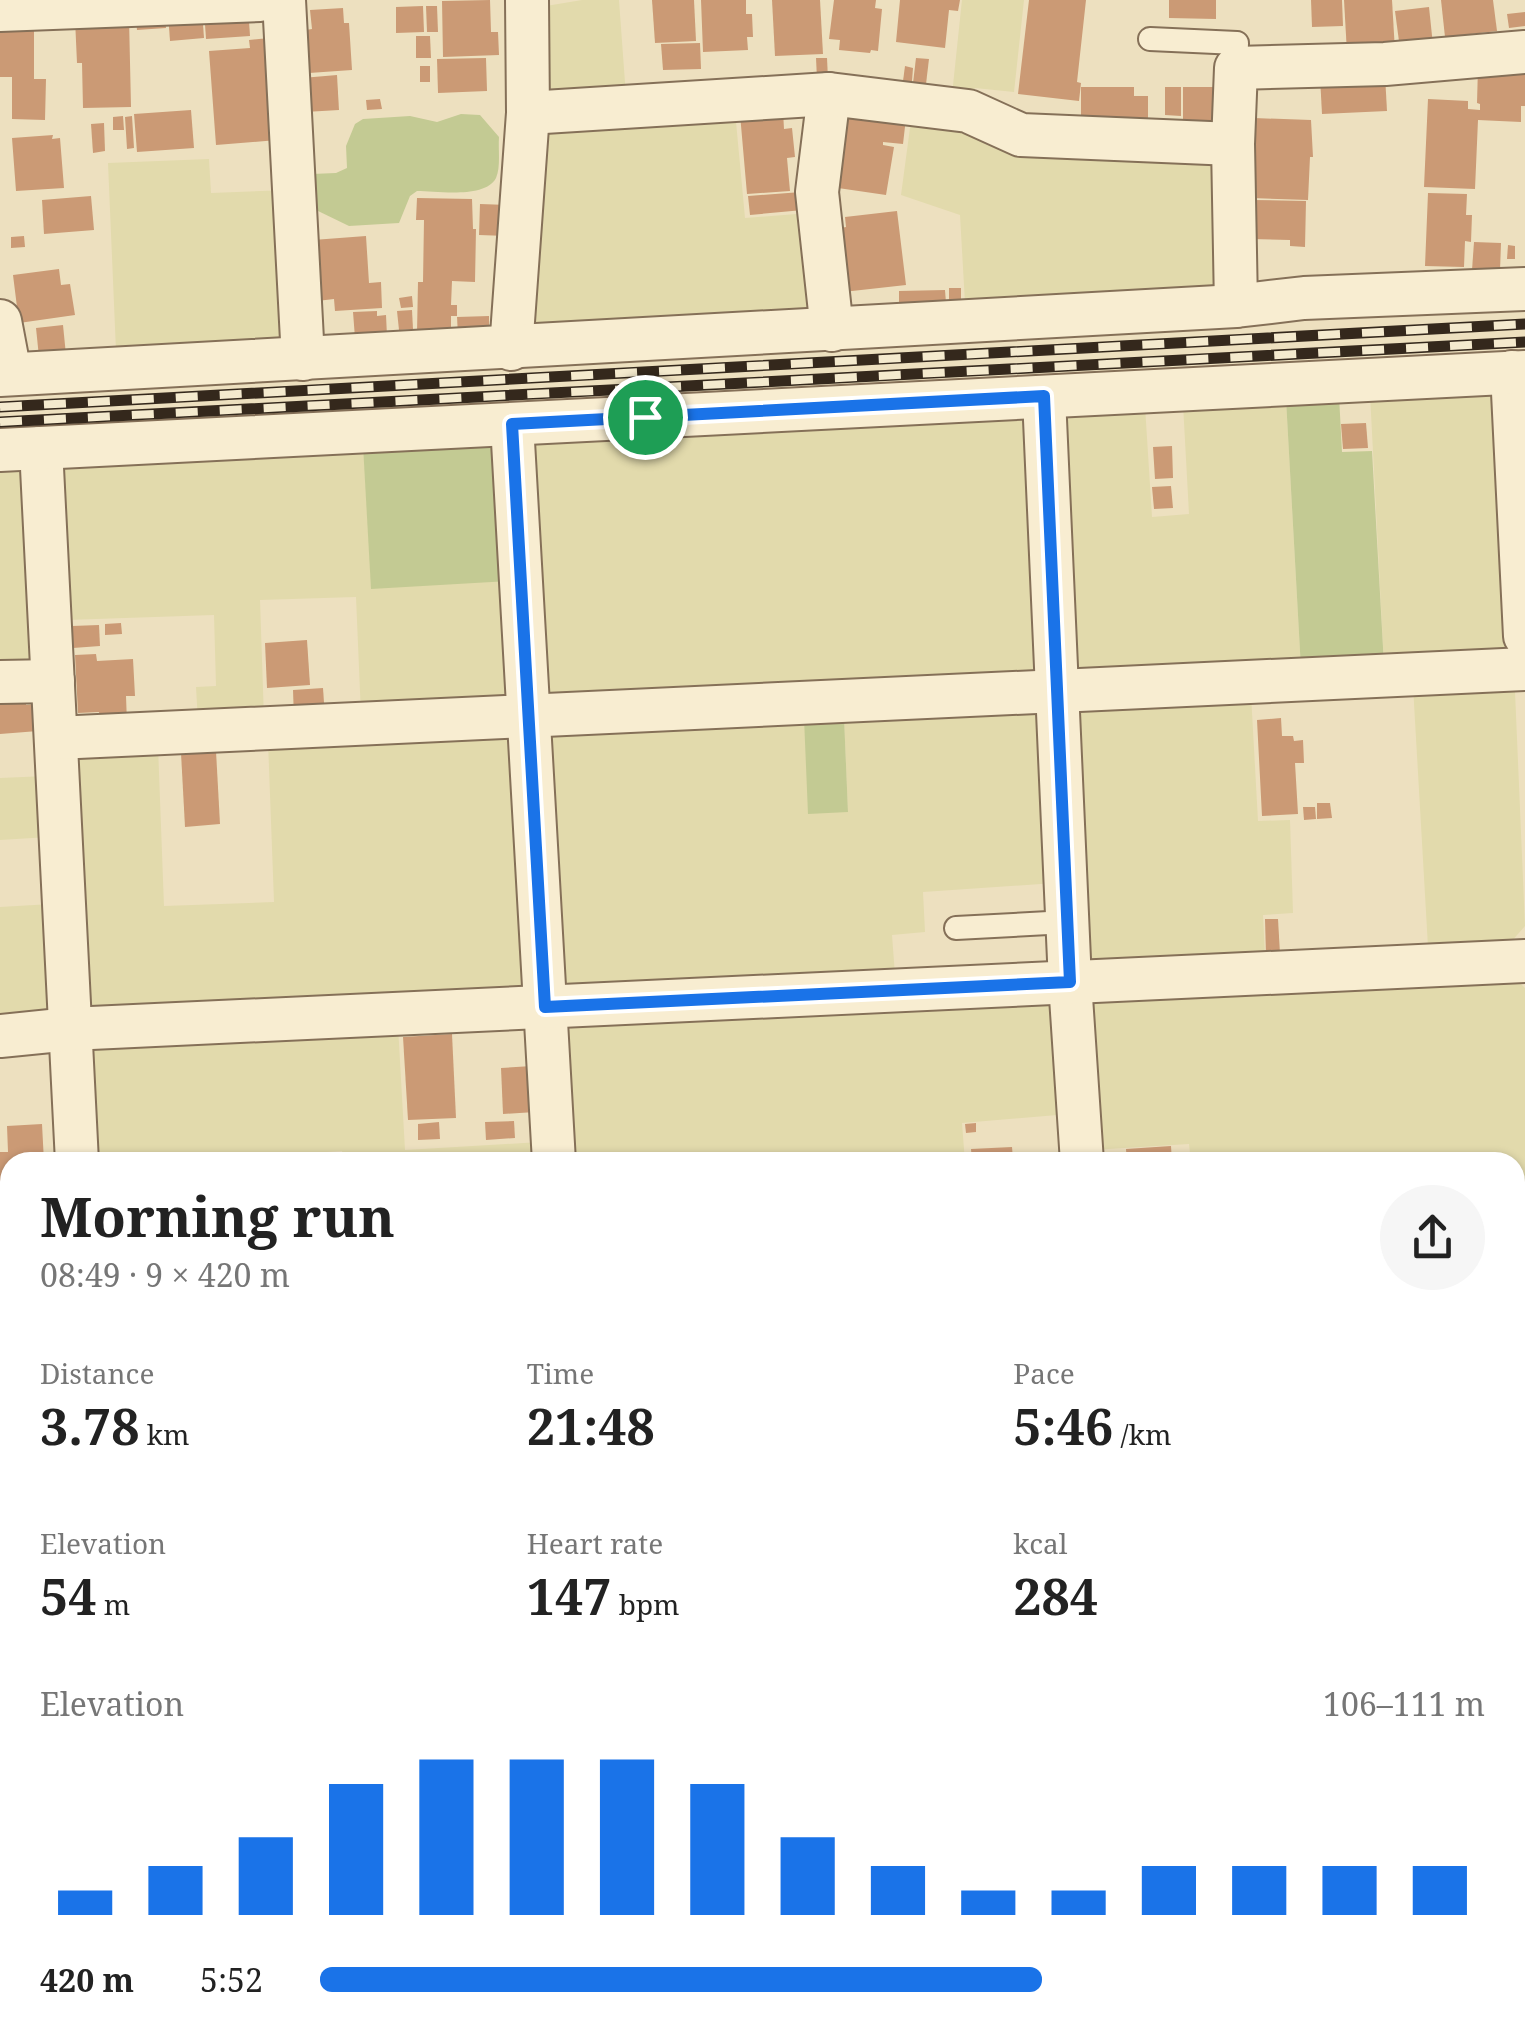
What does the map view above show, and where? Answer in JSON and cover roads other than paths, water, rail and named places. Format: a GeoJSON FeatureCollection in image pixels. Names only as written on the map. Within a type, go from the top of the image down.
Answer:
{"type":"FeatureCollection","features":[{"type":"Feature","properties":{"kind":"street"},"geometry":{"type":"LineString","coordinates":[[0,10],[260,0]]}},
{"type":"Feature","properties":{"kind":"street"},"geometry":{"type":"LineString","coordinates":[[284,0],[303,360]]}},
{"type":"Feature","properties":{"kind":"street"},"geometry":{"type":"LineString","coordinates":[[511,348],[528,113],[527,0]]}},
{"type":"Feature","properties":{"kind":"street"},"geometry":{"type":"LineString","coordinates":[[1236,306],[1236,68],[1385,64],[1525,52]]}},
{"type":"Feature","properties":{"kind":"street"},"geometry":{"type":"LineString","coordinates":[[528,113],[829,94],[968,111],[1022,135],[1233,144]]}},
{"type":"Feature","properties":{"kind":"street"},"geometry":{"type":"LineString","coordinates":[[829,94],[816,192],[832,330]]}},
{"type":"Feature","properties":{"kind":"street"},"geometry":{"type":"LineString","coordinates":[[0,321],[5,374],[832,330],[1236,306],[1304,298],[1525,289]]}},
{"type":"Feature","properties":{"kind":"street"},"geometry":{"type":"LineString","coordinates":[[76,1152],[53,681],[21,449],[1519,372],[1525,636]]}},
{"type":"Feature","properties":{"kind":"street"},"geometry":{"type":"LineString","coordinates":[[1044,396],[1081,1152]]}},
{"type":"Feature","properties":{"kind":"street"},"geometry":{"type":"LineString","coordinates":[[512,424],[553,1152]]}},
{"type":"Feature","properties":{"kind":"street"},"geometry":{"type":"LineString","coordinates":[[56,738],[1525,669]]}},
{"type":"Feature","properties":{"kind":"street"},"geometry":{"type":"LineString","coordinates":[[0,682],[53,681]]}},
{"type":"Feature","properties":{"kind":"street"},"geometry":{"type":"LineString","coordinates":[[0,1036],[70,1029],[1525,961]]}},
{"type":"Feature","properties":{"kind":"lane"},"geometry":{"type":"LineString","coordinates":[[1150,40],[1236,42],[1236,68]]}},
{"type":"Feature","properties":{"kind":"lane"},"geometry":{"type":"LineString","coordinates":[[956,928],[1067,922]]}},
{"type":"Feature","properties":{"kind":"railway"},"geometry":{"type":"LineString","coordinates":[[0,407],[1525,324]]}},
{"type":"Feature","properties":{"kind":"railway"},"geometry":{"type":"LineString","coordinates":[[0,422],[1525,342]]}}]}
